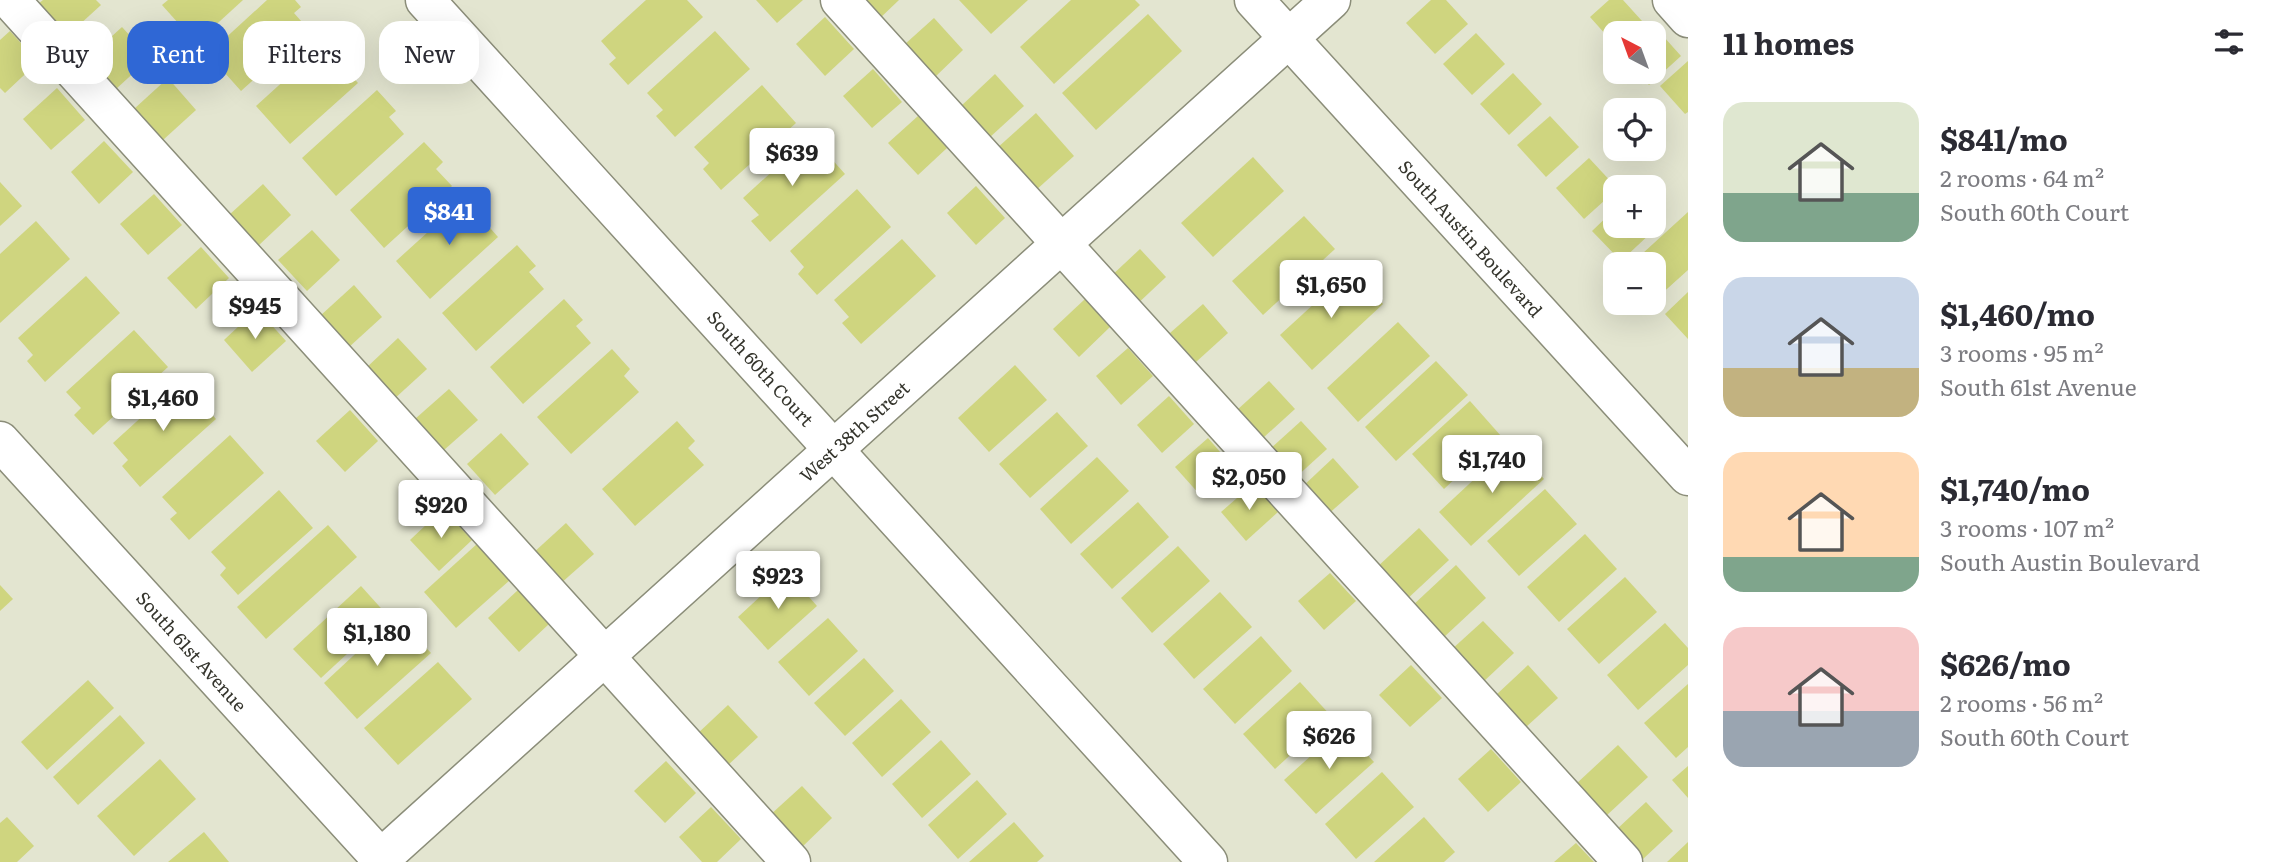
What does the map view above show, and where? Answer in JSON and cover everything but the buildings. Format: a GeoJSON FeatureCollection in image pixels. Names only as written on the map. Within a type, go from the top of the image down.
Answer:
{"type":"FeatureCollection","features":[{"type":"Feature","properties":{"kind":"street"},"geometry":{"type":"LineString","coordinates":[[10,0],[790,862]]}},
{"type":"Feature","properties":{"kind":"street","name":"South 60th Court"},"geometry":{"type":"LineString","coordinates":[[425,0],[1208,862]]}},
{"type":"Feature","properties":{"kind":"street"},"geometry":{"type":"LineString","coordinates":[[840,0],[1623,862]]}},
{"type":"Feature","properties":{"kind":"street","name":"South Austin Boulevard"},"geometry":{"type":"LineString","coordinates":[[1254,0],[1688,476]]}},
{"type":"Feature","properties":{"kind":"street","name":"West 38th Street"},"geometry":{"type":"LineString","coordinates":[[381,861],[604,656],[1331,0]]}},
{"type":"Feature","properties":{"kind":"street"},"geometry":{"type":"LineString","coordinates":[[1672,0],[1688,18]]}},
{"type":"Feature","properties":{"kind":"street","name":"South 61st Avenue"},"geometry":{"type":"LineString","coordinates":[[0,441],[381,861]]}}]}
